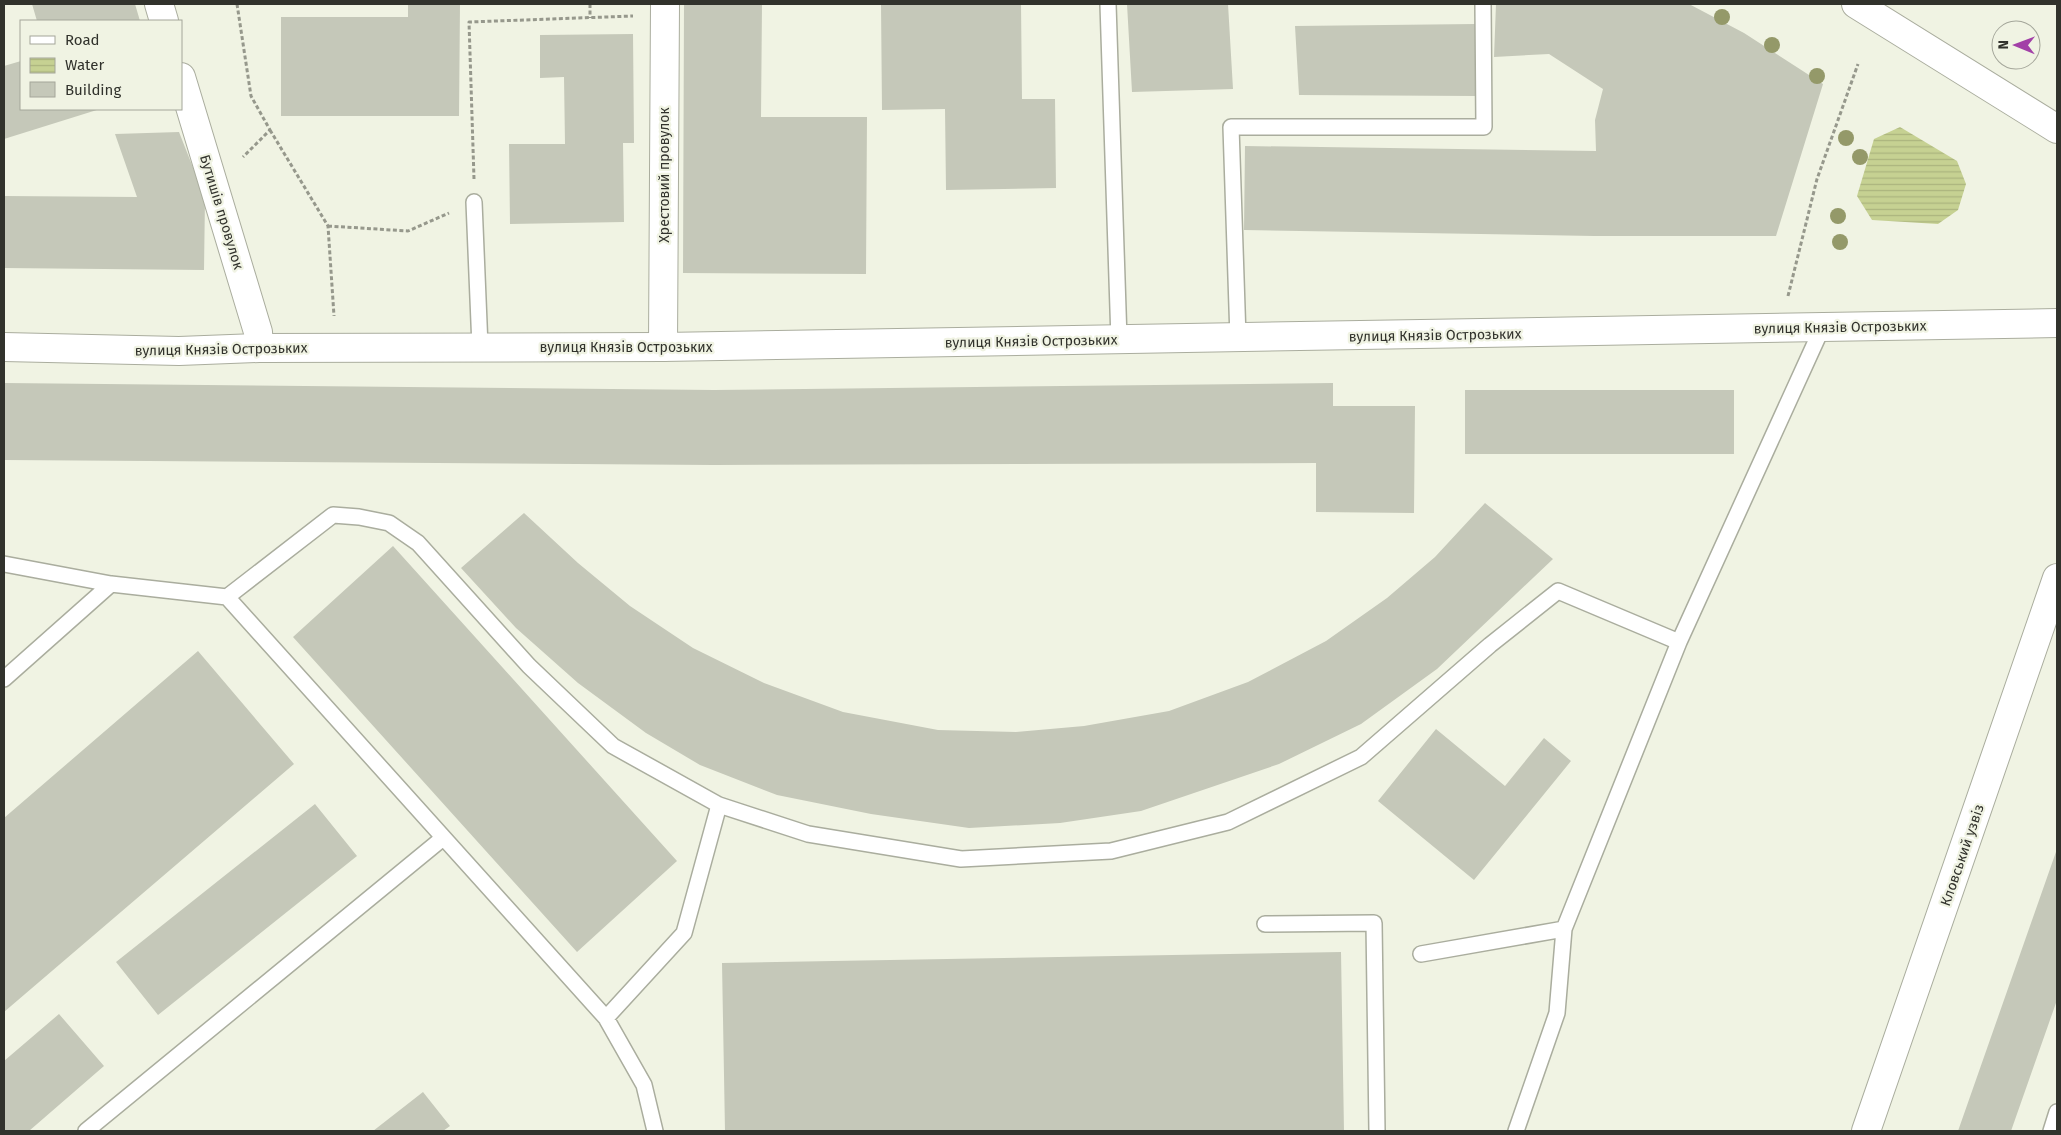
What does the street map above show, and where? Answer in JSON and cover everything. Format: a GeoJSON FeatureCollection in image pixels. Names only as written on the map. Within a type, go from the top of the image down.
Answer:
{"type":"FeatureCollection","features":[{"type":"Feature","properties":{"kind":"main road"},"geometry":{"type":"LineString","coordinates":[[159,4],[164,20]]}},
{"type":"Feature","properties":{"kind":"main road"},"geometry":{"type":"LineString","coordinates":[[1856,4],[2057,129]]}},
{"type":"Feature","properties":{"kind":"main road","name":"Хрестовий провулок"},"geometry":{"type":"LineString","coordinates":[[654,10],[663,347]]}},
{"type":"Feature","properties":{"kind":"main road","name":"Бутишів провулок"},"geometry":{"type":"LineString","coordinates":[[182,80],[258,332],[259,348]]}},
{"type":"Feature","properties":{"kind":"main road","name":"вулиця Князів Острозьких"},"geometry":{"type":"LineString","coordinates":[[4,347],[179,351],[259,348],[663,347],[2057,323]]}},
{"type":"Feature","properties":{"kind":"main road","name":"Кловський узвіз"},"geometry":{"type":"LineString","coordinates":[[1866,1131],[2056,585]]}},
{"type":"Feature","properties":{"kind":"lane"},"geometry":{"type":"LineString","coordinates":[[159,4],[165,4]]}},
{"type":"Feature","properties":{"kind":"lane"},"geometry":{"type":"LineString","coordinates":[[1108,4],[1120,340]]}},
{"type":"Feature","properties":{"kind":"lane"},"geometry":{"type":"LineString","coordinates":[[1238,338],[1231,127],[1484,127],[1483,4]]}},
{"type":"Feature","properties":{"kind":"lane"},"geometry":{"type":"LineString","coordinates":[[474,202],[480,347]]}},
{"type":"Feature","properties":{"kind":"lane"},"geometry":{"type":"LineString","coordinates":[[1516,1131],[1557,1013],[1564,929],[1679,642],[1822,328]]}},
{"type":"Feature","properties":{"kind":"lane"},"geometry":{"type":"LineString","coordinates":[[227,597],[333,516],[359,517],[389,523],[418,543],[529,666],[613,746],[719,805],[808,834],[961,859],[1110,851],[1228,822],[1361,757],[1490,644],[1558,591],[1679,642]]}},
{"type":"Feature","properties":{"kind":"lane"},"geometry":{"type":"LineString","coordinates":[[4,564],[111,584],[227,597],[606,1018],[644,1085],[655,1131]]}},
{"type":"Feature","properties":{"kind":"lane"},"geometry":{"type":"LineString","coordinates":[[4,679],[111,584]]}},
{"type":"Feature","properties":{"kind":"lane"},"geometry":{"type":"LineString","coordinates":[[606,1018],[684,933],[719,805]]}},
{"type":"Feature","properties":{"kind":"lane"},"geometry":{"type":"LineString","coordinates":[[86,1131],[443,838]]}},
{"type":"Feature","properties":{"kind":"lane"},"geometry":{"type":"LineString","coordinates":[[1264,924],[1374,923],[1377,1131]]}},
{"type":"Feature","properties":{"kind":"lane"},"geometry":{"type":"LineString","coordinates":[[1422,954],[1564,929]]}},
{"type":"Feature","properties":{"kind":"lane"},"geometry":{"type":"LineString","coordinates":[[2051,1131],[2057,1112]]}},
{"type":"Feature","properties":{"kind":"path"},"geometry":{"type":"LineString","coordinates":[[237,4],[251,96],[328,226],[334,319]]}},
{"type":"Feature","properties":{"kind":"path"},"geometry":{"type":"LineString","coordinates":[[590,4],[590,18]]}},
{"type":"Feature","properties":{"kind":"path"},"geometry":{"type":"LineString","coordinates":[[328,226],[408,231],[474,202],[469,22],[590,18],[654,10]]}},
{"type":"Feature","properties":{"kind":"path"},"geometry":{"type":"LineString","coordinates":[[1788,299],[1817,179],[1858,64]]}},
{"type":"Feature","properties":{"kind":"path"},"geometry":{"type":"LineString","coordinates":[[243,157],[270,130]]}},
{"type":"Feature","properties":{"kind":"water"},"geometry":{"type":"Polygon","coordinates":[[[1900,127],[1957,161],[1966,184],[1958,210],[1938,224],[1872,220],[1857,196],[1874,139],[1900,127]]]}},
{"type":"Feature","properties":{"kind":"building"},"geometry":{"type":"Polygon","coordinates":[[[32,4],[135,4],[140,20],[37,20],[32,4]]]}},
{"type":"Feature","properties":{"kind":"building"},"geometry":{"type":"Polygon","coordinates":[[[408,4],[460,4],[459,116],[281,116],[281,17],[408,17],[408,4]]]}},
{"type":"Feature","properties":{"kind":"building"},"geometry":{"type":"Polygon","coordinates":[[[684,4],[762,4],[761,117],[867,117],[866,274],[683,273],[684,4]]]}},
{"type":"Feature","properties":{"kind":"building"},"geometry":{"type":"Polygon","coordinates":[[[881,4],[1021,4],[1022,99],[1055,99],[1056,188],[946,190],[945,109],[882,110],[881,4]]]}},
{"type":"Feature","properties":{"kind":"building"},"geometry":{"type":"Polygon","coordinates":[[[1127,4],[1228,4],[1233,89],[1132,92],[1127,4]]]}},
{"type":"Feature","properties":{"kind":"building"},"geometry":{"type":"Polygon","coordinates":[[[1496,4],[1689,4],[1744,33],[1823,84],[1776,236],[1594,236],[1244,230],[1245,146],[1596,151],[1595,120],[1603,89],[1549,54],[1494,57],[1496,4]]]}},
{"type":"Feature","properties":{"kind":"building"},"geometry":{"type":"Polygon","coordinates":[[[1475,24],[1476,96],[1299,95],[1295,26],[1475,24]]]}},
{"type":"Feature","properties":{"kind":"building"},"geometry":{"type":"Polygon","coordinates":[[[633,34],[634,143],[623,143],[624,222],[510,224],[509,144],[565,144],[564,77],[540,78],[540,35],[633,34]]]}},
{"type":"Feature","properties":{"kind":"building"},"geometry":{"type":"Polygon","coordinates":[[[20,61],[20,110],[97,110],[4,139],[4,66],[20,61]]]}},
{"type":"Feature","properties":{"kind":"building"},"geometry":{"type":"Polygon","coordinates":[[[179,132],[205,198],[204,270],[4,268],[4,196],[137,197],[115,134],[179,132]]]}},
{"type":"Feature","properties":{"kind":"building"},"geometry":{"type":"Polygon","coordinates":[[[4,383],[714,390],[1333,383],[1333,406],[1415,406],[1414,513],[1316,512],[1316,463],[714,465],[4,460],[4,383]]]}},
{"type":"Feature","properties":{"kind":"building"},"geometry":{"type":"Polygon","coordinates":[[[1465,390],[1734,390],[1734,454],[1465,454],[1465,390]]]}},
{"type":"Feature","properties":{"kind":"building"},"geometry":{"type":"Polygon","coordinates":[[[1485,503],[1553,559],[1437,669],[1361,724],[1279,764],[1141,811],[1060,823],[969,828],[871,814],[777,795],[700,765],[646,733],[578,683],[516,628],[461,568],[524,513],[578,563],[630,606],[693,648],[764,683],[843,712],[938,730],[1016,732],[1084,726],[1169,711],[1248,682],[1326,641],[1387,598],[1435,557],[1485,503]]]}},
{"type":"Feature","properties":{"kind":"building"},"geometry":{"type":"Polygon","coordinates":[[[393,546],[677,861],[577,952],[293,637],[393,546]]]}},
{"type":"Feature","properties":{"kind":"building"},"geometry":{"type":"Polygon","coordinates":[[[198,651],[294,764],[4,1012],[4,818],[198,651]]]}},
{"type":"Feature","properties":{"kind":"building"},"geometry":{"type":"Polygon","coordinates":[[[1436,729],[1505,786],[1544,738],[1571,761],[1474,880],[1378,801],[1436,729]]]}},
{"type":"Feature","properties":{"kind":"building"},"geometry":{"type":"Polygon","coordinates":[[[315,804],[357,856],[158,1015],[116,962],[315,804]]]}},
{"type":"Feature","properties":{"kind":"building"},"geometry":{"type":"Polygon","coordinates":[[[2057,849],[2057,1000],[2011,1131],[1958,1131],[2057,849]]]}},
{"type":"Feature","properties":{"kind":"building"},"geometry":{"type":"Polygon","coordinates":[[[1341,952],[1344,1131],[725,1131],[722,963],[1341,952]]]}},
{"type":"Feature","properties":{"kind":"building"},"geometry":{"type":"Polygon","coordinates":[[[59,1014],[104,1066],[29,1131],[4,1131],[4,1061],[59,1014]]]}},
{"type":"Feature","properties":{"kind":"building"},"geometry":{"type":"Polygon","coordinates":[[[423,1092],[450,1126],[443,1131],[373,1131],[423,1092]]]}}]}
